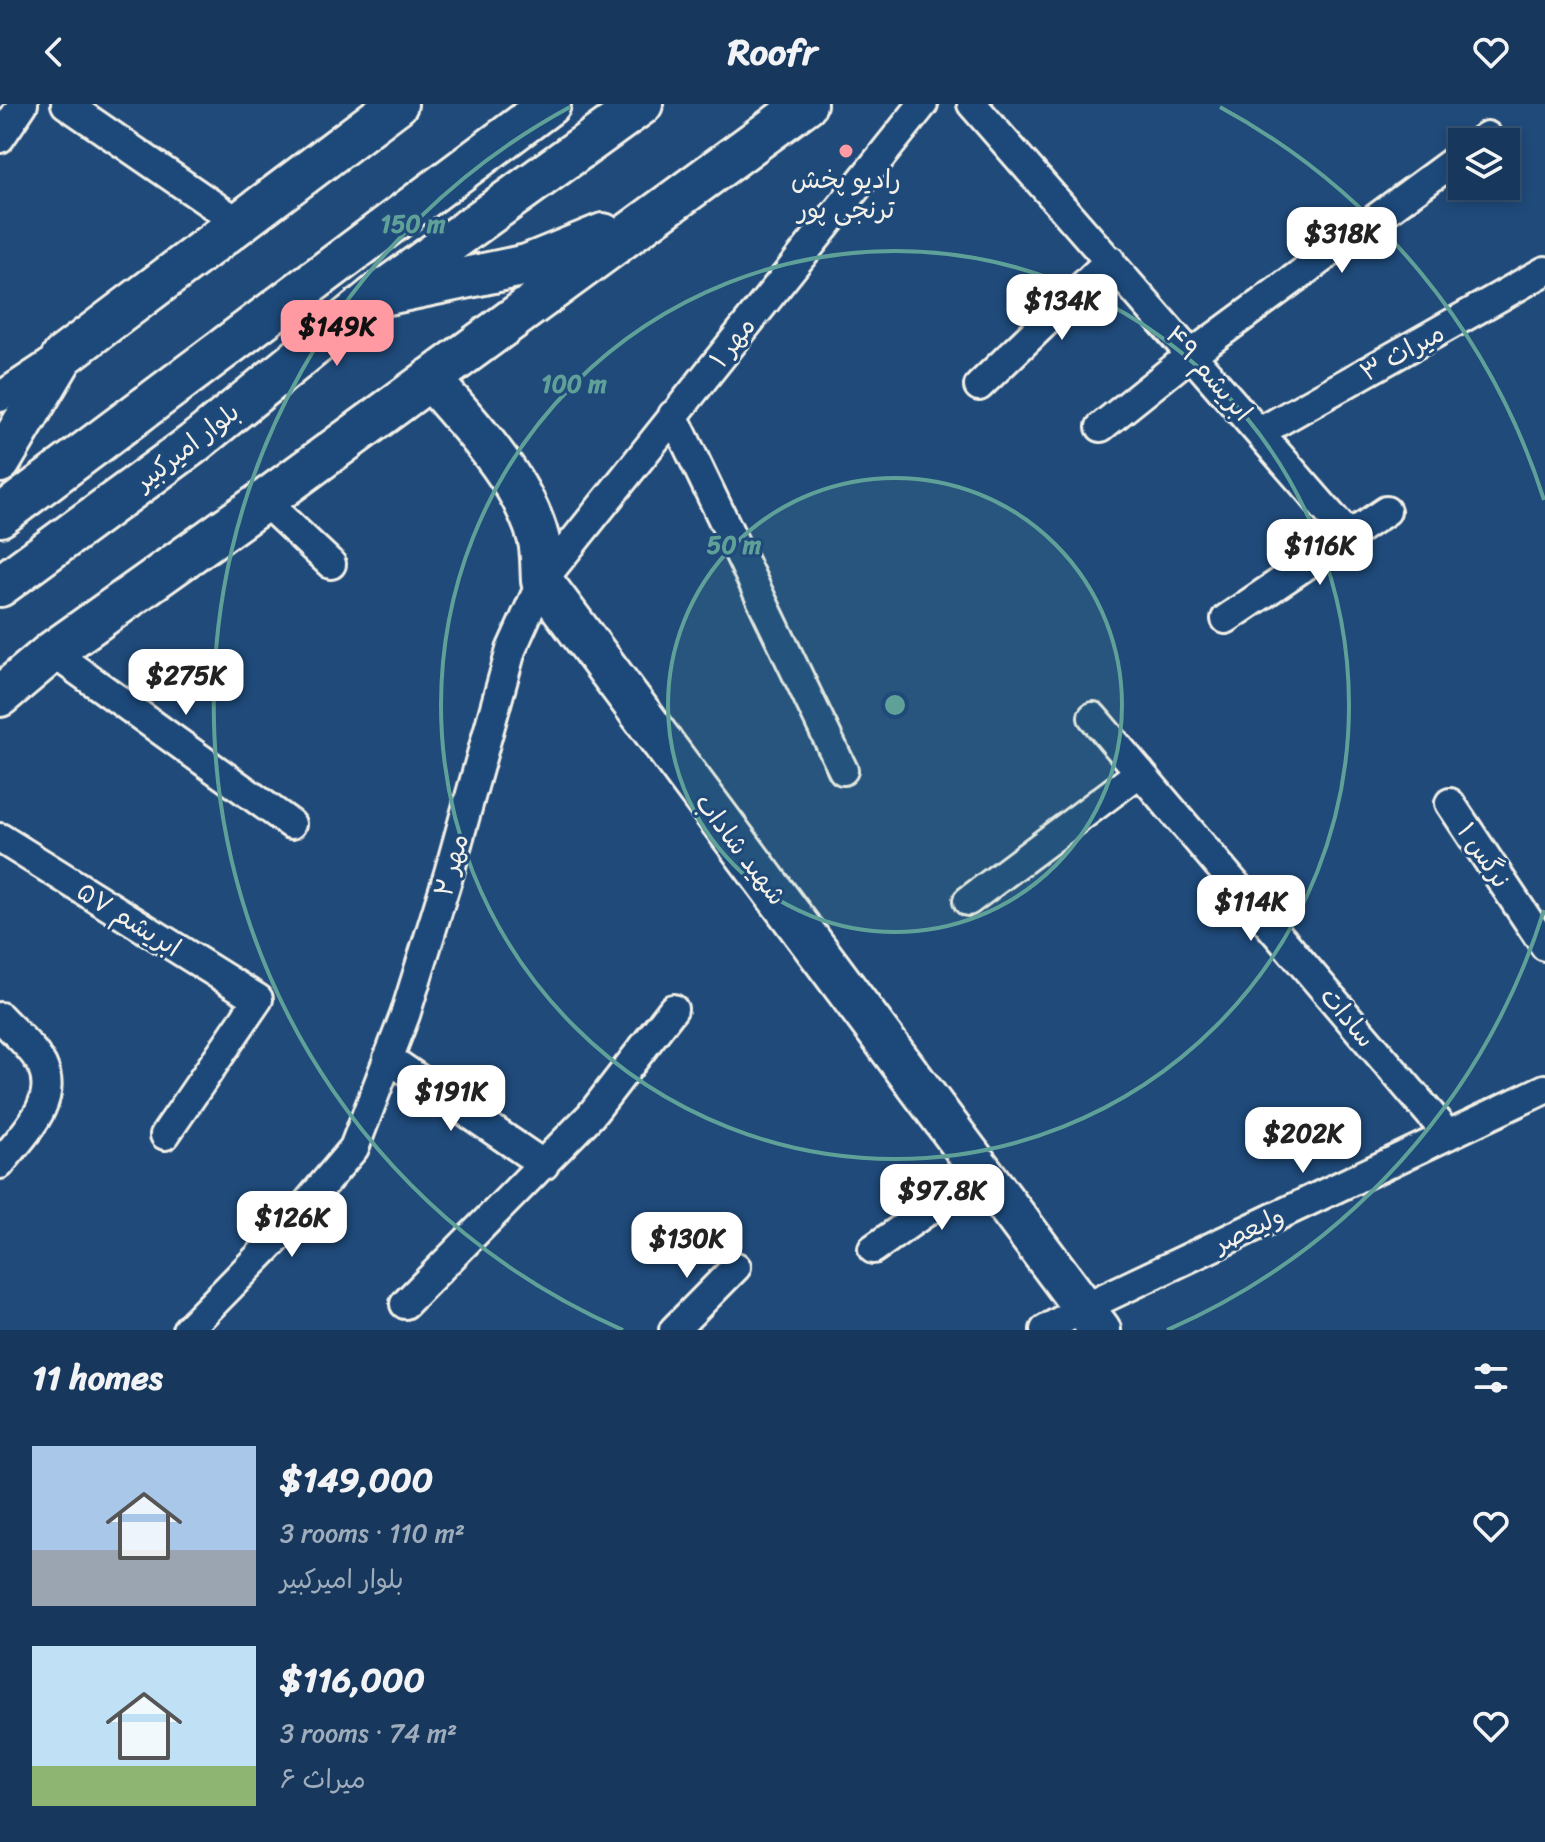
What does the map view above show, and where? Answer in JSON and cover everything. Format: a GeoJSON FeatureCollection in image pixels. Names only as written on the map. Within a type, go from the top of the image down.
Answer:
{"type":"FeatureCollection","features":[{"type":"Feature","properties":{"kind":"street"},"geometry":{"type":"LineString","coordinates":[[0,138],[23,104]]}},
{"type":"Feature","properties":{"kind":"street"},"geometry":{"type":"LineString","coordinates":[[66,104],[239,223]]}},
{"type":"Feature","properties":{"kind":"street"},"geometry":{"type":"LineString","coordinates":[[0,397],[63,356],[397,104]]}},
{"type":"Feature","properties":{"kind":"street"},"geometry":{"type":"LineString","coordinates":[[0,516],[550,104]]}},
{"type":"Feature","properties":{"kind":"street","name":"بلوار امیرکبیر"},"geometry":{"type":"LineString","coordinates":[[0,586],[193,444],[373,298],[642,104]]}},
{"type":"Feature","properties":{"kind":"street"},"geometry":{"type":"LineString","coordinates":[[0,696],[52,652],[264,501],[806,104]]}},
{"type":"Feature","properties":{"kind":"street","name":"مهر ۱"},"geometry":{"type":"LineString","coordinates":[[542,581],[923,104]]}},
{"type":"Feature","properties":{"kind":"street","name":"ابریشم ۴۹"},"geometry":{"type":"LineString","coordinates":[[972,104],[1349,536]]}},
{"type":"Feature","properties":{"kind":"street"},"geometry":{"type":"LineString","coordinates":[[1101,427],[1192,354],[1448,165]]}},
{"type":"Feature","properties":{"kind":"street"},"geometry":{"type":"LineString","coordinates":[[373,298],[527,265],[660,211]]}},
{"type":"Feature","properties":{"kind":"street"},"geometry":{"type":"LineString","coordinates":[[979,386],[1110,260]]}},
{"type":"Feature","properties":{"kind":"street","name":"میراث ۳"},"geometry":{"type":"LineString","coordinates":[[1260,432],[1545,271]]}},
{"type":"Feature","properties":{"kind":"street"},"geometry":{"type":"LineString","coordinates":[[0,462],[63,356]]}},
{"type":"Feature","properties":{"kind":"street"},"geometry":{"type":"LineString","coordinates":[[430,379],[471,426],[521,494],[539,539],[542,581]]}},
{"type":"Feature","properties":{"kind":"street"},"geometry":{"type":"LineString","coordinates":[[673,415],[843,770]]}},
{"type":"Feature","properties":{"kind":"street"},"geometry":{"type":"LineString","coordinates":[[264,501],[331,564]]}},
{"type":"Feature","properties":{"kind":"street"},"geometry":{"type":"LineString","coordinates":[[1226,619],[1386,511]]}},
{"type":"Feature","properties":{"kind":"street","name":"مهر ۲"},"geometry":{"type":"LineString","coordinates":[[187,1330],[283,1232],[354,1148],[405,1015],[449,873],[511,650],[542,581]]}},
{"type":"Feature","properties":{"kind":"street","name":"شهید شاداب"},"geometry":{"type":"LineString","coordinates":[[542,581],[1091,1319]]}},
{"type":"Feature","properties":{"kind":"street"},"geometry":{"type":"LineString","coordinates":[[52,652],[291,824]]}},
{"type":"Feature","properties":{"kind":"street","name":"سادات"},"geometry":{"type":"LineString","coordinates":[[1093,717],[1448,1135]]}},
{"type":"Feature","properties":{"kind":"street"},"geometry":{"type":"LineString","coordinates":[[968,901],[1140,772]]}},
{"type":"Feature","properties":{"kind":"street","name":"نرگس ۱"},"geometry":{"type":"LineString","coordinates":[[1450,803],[1545,946]]}},
{"type":"Feature","properties":{"kind":"street","name":"ابریشم ۵۷"},"geometry":{"type":"LineString","coordinates":[[0,838],[258,999],[165,1135]]}},
{"type":"Feature","properties":{"kind":"street"},"geometry":{"type":"LineString","coordinates":[[405,1304],[591,1115],[673,1009]]}},
{"type":"Feature","properties":{"kind":"street"},"geometry":{"type":"LineString","coordinates":[[0,1017],[41,1063],[48,1091],[45,1104],[0,1164]]}},
{"type":"Feature","properties":{"kind":"street"},"geometry":{"type":"LineString","coordinates":[[388,1058],[544,1165]]}},
{"type":"Feature","properties":{"kind":"street","name":"ولیعصر"},"geometry":{"type":"LineString","coordinates":[[1045,1330],[1091,1319],[1448,1135],[1545,1089]]}},
{"type":"Feature","properties":{"kind":"street"},"geometry":{"type":"LineString","coordinates":[[873,1249],[981,1173]]}},
{"type":"Feature","properties":{"kind":"street"},"geometry":{"type":"LineString","coordinates":[[674,1330],[736,1267]]}},
{"type":"Feature","properties":{"kind":"place","name":"رادیو پخش ترنجی پور"},"geometry":{"type":"Point","coordinates":[846,151]}}]}
